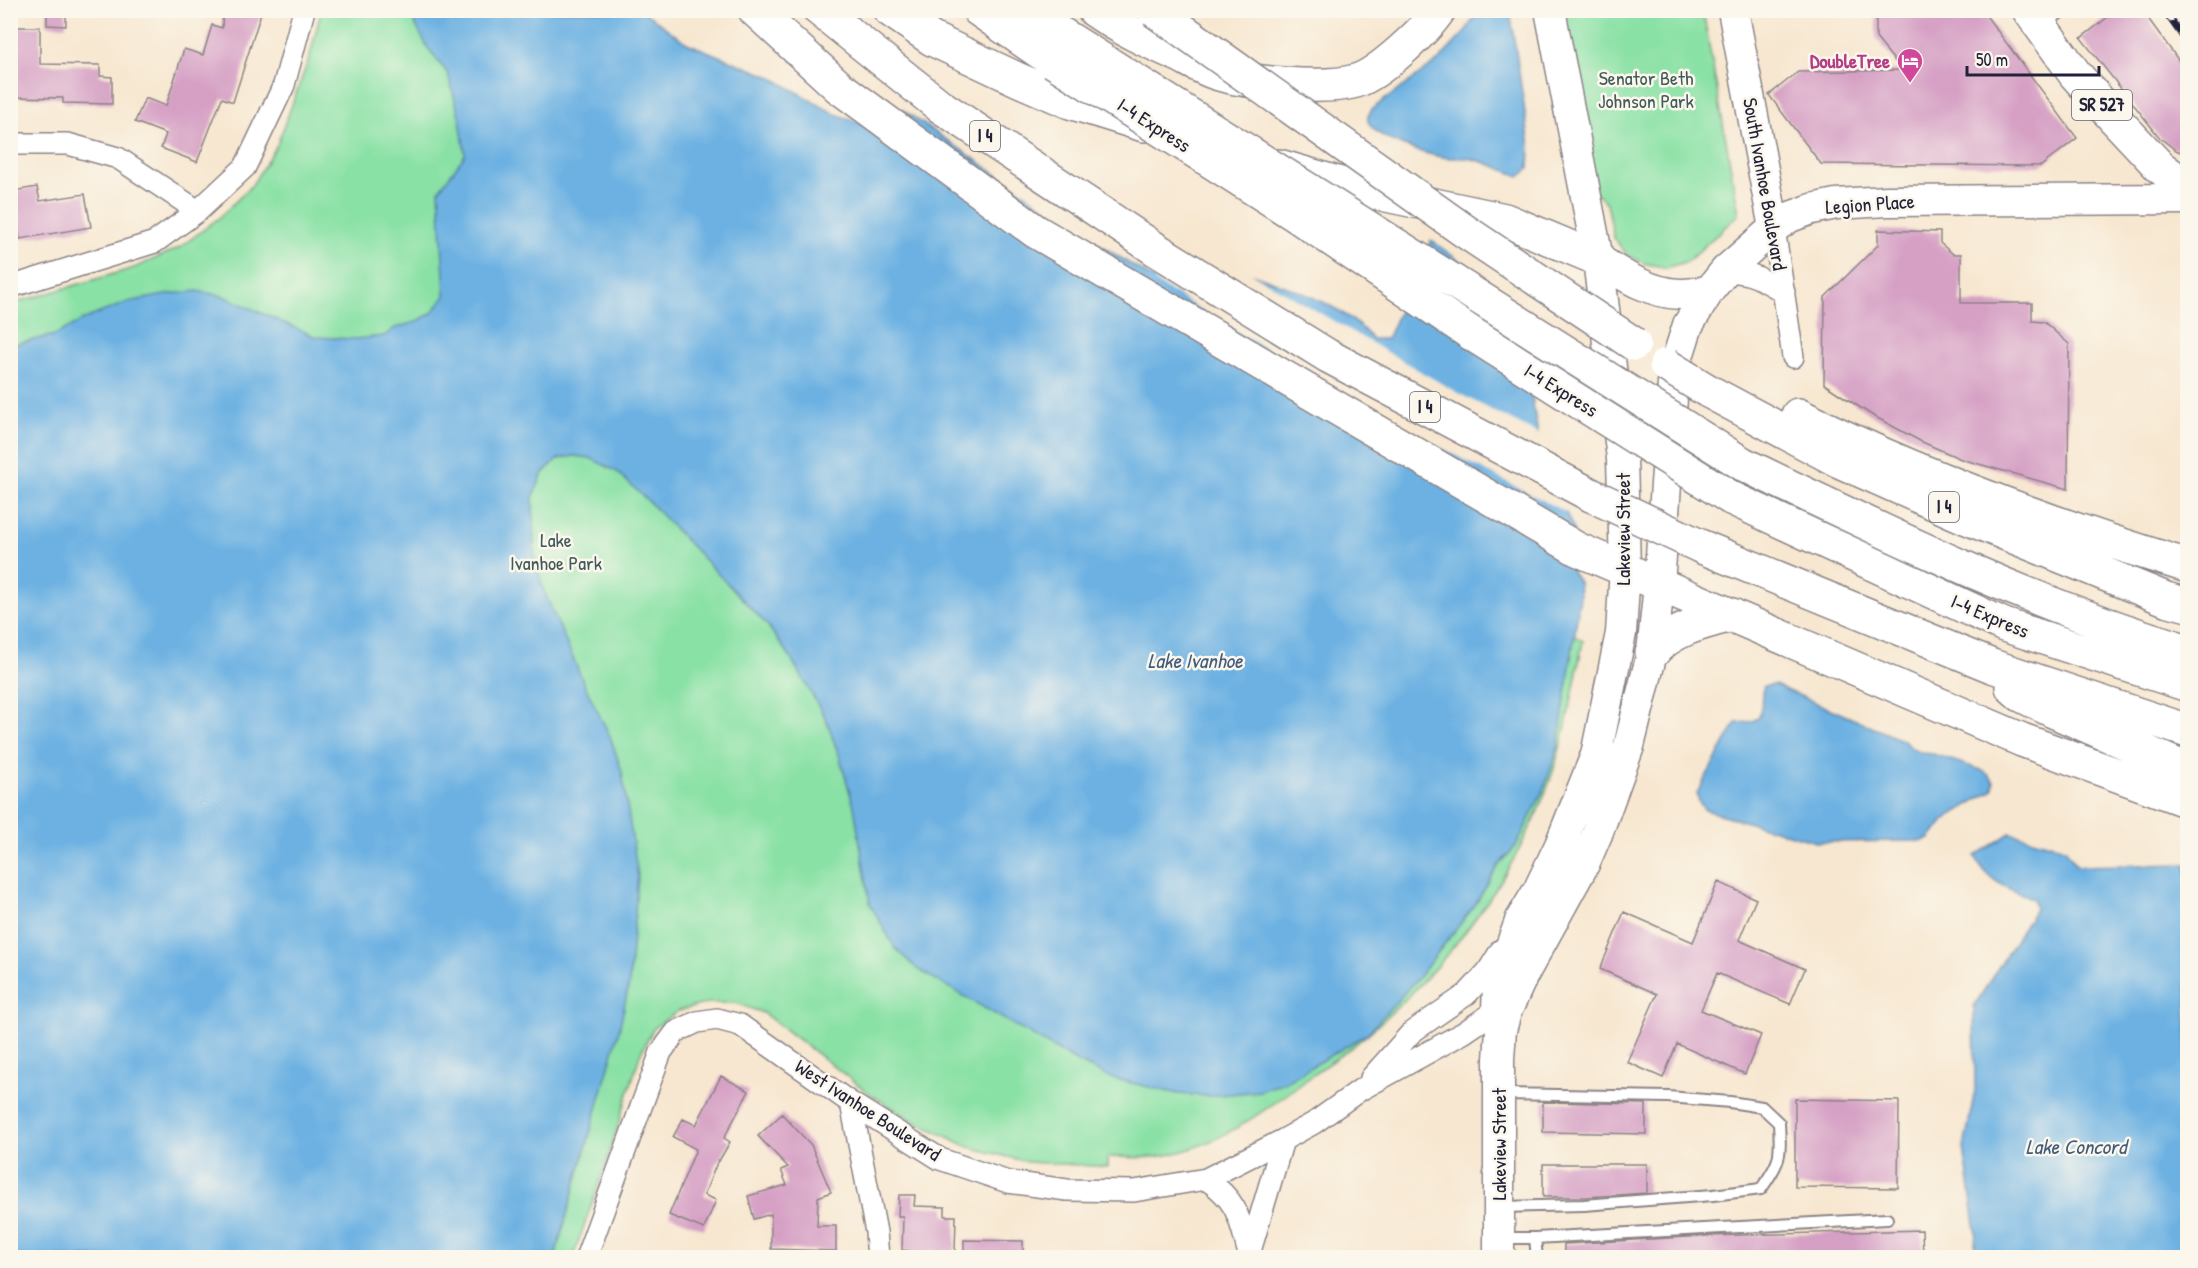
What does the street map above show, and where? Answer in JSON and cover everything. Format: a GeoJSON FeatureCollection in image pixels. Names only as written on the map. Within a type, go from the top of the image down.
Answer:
{"type":"FeatureCollection","features":[{"type":"Feature","properties":{"kind":"main road"},"geometry":{"type":"LineString","coordinates":[[755,10],[839,87],[1035,231],[1577,549],[2022,740],[2187,801]]}},
{"type":"Feature","properties":{"kind":"main road","name":"I 4"},"geometry":{"type":"LineString","coordinates":[[820,10],[940,106],[1157,250],[1328,356],[1591,495],[1702,547],[1992,666],[2187,731]]}},
{"type":"Feature","properties":{"kind":"main road"},"geometry":{"type":"LineString","coordinates":[[890,10],[932,39],[1070,102],[1358,189],[1505,220],[1598,259]]}},
{"type":"Feature","properties":{"kind":"main road","name":"I-4 Express"},"geometry":{"type":"LineString","coordinates":[[978,10],[1056,47],[1743,464],[2022,593],[2187,651]]}},
{"type":"Feature","properties":{"kind":"main road","name":"I-4 Express"},"geometry":{"type":"LineString","coordinates":[[1028,10],[1056,47],[1294,214],[1472,334],[1731,498],[2004,625],[2187,685]]}},
{"type":"Feature","properties":{"kind":"main road"},"geometry":{"type":"LineString","coordinates":[[1094,10],[1118,27],[1216,73],[1261,81],[1314,86],[1357,81],[1391,60],[1432,21],[1439,10]]}},
{"type":"Feature","properties":{"kind":"main road"},"geometry":{"type":"LineString","coordinates":[[1154,10],[1466,232],[1666,365],[1710,383],[1731,382],[1836,434],[1923,472],[2054,523],[2187,566]]}},
{"type":"Feature","properties":{"kind":"main road","name":"SR 527"},"geometry":{"type":"LineString","coordinates":[[2045,16],[2075,74],[2143,151],[2178,183],[2187,188]]}},
{"type":"Feature","properties":{"kind":"main road","name":"I 4"},"geometry":{"type":"LineString","coordinates":[[1710,383],[1848,465],[1976,521],[2166,599],[2187,605]]}},
{"type":"Feature","properties":{"kind":"main road"},"geometry":{"type":"LineString","coordinates":[[1652,653],[1660,644],[1683,631],[1732,615]]}},
{"type":"Feature","properties":{"kind":"main road"},"geometry":{"type":"LineString","coordinates":[[1992,666],[2021,695],[2187,770]]}},
{"type":"Feature","properties":{"kind":"street"},"geometry":{"type":"LineString","coordinates":[[10,287],[155,242],[198,211],[245,167],[284,85],[304,10]]}},
{"type":"Feature","properties":{"kind":"street","name":"Lakeview Street"},"geometry":{"type":"LineString","coordinates":[[1499,1248],[1499,1094],[1505,1010],[1498,985],[1521,919],[1538,891],[1560,845],[1596,755],[1621,633],[1625,569],[1622,459],[1598,259],[1550,10]]}},
{"type":"Feature","properties":{"kind":"street","name":"South Ivanhoe Boulevard"},"geometry":{"type":"LineString","coordinates":[[1733,10],[1774,228],[1793,357]]}},
{"type":"Feature","properties":{"kind":"street"},"geometry":{"type":"LineString","coordinates":[[10,144],[68,144],[118,158],[198,211]]}},
{"type":"Feature","properties":{"kind":"street","name":"Legion Place"},"geometry":{"type":"LineString","coordinates":[[1664,517],[1674,369],[1688,325],[1717,281],[1774,228],[1790,217],[1812,209],[1846,203],[1887,201],[2187,199]]}},
{"type":"Feature","properties":{"kind":"street"},"geometry":{"type":"LineString","coordinates":[[1598,259],[1628,278],[1654,290],[1680,294],[1744,272],[1785,292]]}},
{"type":"Feature","properties":{"kind":"street","name":"Lakeview Street"},"geometry":{"type":"LineString","coordinates":[[1505,1010],[1569,893],[1597,834],[1629,746],[1652,653],[1664,517]]}},
{"type":"Feature","properties":{"kind":"street","name":"West Ivanhoe Boulevard"},"geometry":{"type":"LineString","coordinates":[[1360,1090],[1412,1032],[1467,994],[1488,970],[1521,919]]}},
{"type":"Feature","properties":{"kind":"street","name":"West Ivanhoe Boulevard"},"geometry":{"type":"LineString","coordinates":[[586,1257],[660,1052],[676,1032],[697,1022],[717,1018],[740,1025],[850,1103],[940,1159],[1008,1182],[1067,1190],[1134,1191],[1206,1179],[1314,1123],[1360,1090],[1505,1010]]}},
{"type":"Feature","properties":{"kind":"street"},"geometry":{"type":"LineString","coordinates":[[850,1103],[876,1232],[878,1257]]}},
{"type":"Feature","properties":{"kind":"street"},"geometry":{"type":"LineString","coordinates":[[1248,1256],[1283,1140]]}},
{"type":"Feature","properties":{"kind":"street"},"geometry":{"type":"LineString","coordinates":[[1206,1179],[1223,1191],[1239,1214],[1248,1256]]}},
{"type":"Feature","properties":{"kind":"lane"},"geometry":{"type":"LineString","coordinates":[[1499,1094],[1668,1097],[1762,1107],[1779,1123],[1780,1150],[1777,1167],[1761,1189],[1584,1205],[1499,1207]]}},
{"type":"Feature","properties":{"kind":"lane"},"geometry":{"type":"LineString","coordinates":[[1499,1248],[1535,1238],[1887,1219]]}},
{"type":"Feature","properties":{"kind":"lane"},"geometry":{"type":"LineString","coordinates":[[1535,1238],[1537,1257]]}},
{"type":"Feature","properties":{"kind":"green space","name":"Lake Ivanhoe"},"geometry":{"type":"Polygon","coordinates":[[[321,11],[591,11],[1583,641],[1572,698],[1553,773],[1531,826],[1494,892],[1448,953],[1396,1008],[1348,1050],[1277,1102],[1239,1126],[1219,1137],[1177,1153],[1154,1157],[1108,1157],[1108,1167],[1028,1162],[969,1147],[916,1122],[874,1097],[763,1013],[736,1003],[708,1003],[678,1011],[653,1029],[640,1055],[607,1161],[573,1257],[11,1258],[11,304],[134,268],[179,248],[220,217],[252,185],[277,145],[310,56],[321,11]]]}},
{"type":"Feature","properties":{"kind":"green space","name":"Senator Beth Johnson Park"},"geometry":{"type":"Polygon","coordinates":[[[1558,11],[1703,11],[1739,214],[1688,261],[1666,268],[1643,263],[1627,255],[1614,238],[1607,203],[1596,194],[1558,11]]]}},
{"type":"Feature","properties":{"kind":"water","name":"Lake Ivanhoe"},"geometry":{"type":"Polygon","coordinates":[[[408,11],[643,11],[687,43],[771,77],[835,114],[858,122],[903,110],[1097,243],[1154,279],[1183,284],[1225,284],[1252,274],[1333,307],[1361,327],[1372,339],[1387,339],[1431,240],[1507,294],[1523,343],[1542,458],[1574,531],[1572,572],[1579,582],[1580,597],[1558,748],[1544,789],[1516,846],[1499,865],[1475,905],[1418,978],[1367,1034],[1289,1080],[1261,1091],[1209,1096],[1178,1094],[1111,1078],[1076,1061],[917,969],[895,948],[870,904],[854,807],[840,758],[825,717],[792,660],[768,626],[648,501],[616,471],[590,458],[574,456],[558,459],[543,473],[533,497],[534,557],[544,591],[585,686],[610,736],[622,772],[638,876],[629,984],[619,1031],[555,1257],[11,1257],[10,345],[55,335],[87,318],[128,302],[197,291],[223,296],[316,337],[355,339],[384,336],[395,328],[416,322],[432,313],[445,296],[439,190],[465,155],[460,119],[448,74],[428,48],[408,11]]]}},
{"type":"Feature","properties":{"kind":"water"},"geometry":{"type":"Polygon","coordinates":[[[1479,11],[1510,11],[1530,146],[1529,169],[1520,176],[1474,159],[1443,157],[1401,145],[1372,128],[1368,120],[1372,109],[1438,61],[1464,33],[1479,11]]]}},
{"type":"Feature","properties":{"kind":"water"},"geometry":{"type":"Polygon","coordinates":[[[1775,685],[1904,741],[1921,753],[1933,754],[1981,770],[1994,782],[1993,790],[1945,819],[1930,839],[1922,841],[1816,842],[1705,810],[1699,802],[1697,793],[1736,723],[1755,720],[1759,717],[1764,686],[1775,685]]]}},
{"type":"Feature","properties":{"kind":"water","name":"Lake Concord"},"geometry":{"type":"Polygon","coordinates":[[[2010,833],[2065,848],[2077,866],[2187,864],[2187,1257],[1974,1257],[1976,1232],[1964,1148],[1975,1090],[1974,1006],[2035,909],[2033,899],[1992,878],[1975,856],[2010,833]]]}},
{"type":"Feature","properties":{"kind":"pier"},"geometry":{"type":"Polygon","coordinates":[[[1431,237],[1509,292],[1510,296],[1429,238],[1431,237]]]}},
{"type":"Feature","properties":{"kind":"pier"},"geometry":{"type":"Polygon","coordinates":[[[1249,272],[1456,392],[1542,436],[1545,457],[1571,515],[1420,437],[1316,379],[1155,282],[1156,277],[1184,281],[1225,281],[1249,272]]]}},
{"type":"Feature","properties":{"kind":"building"},"geometry":{"type":"Polygon","coordinates":[[[47,10],[66,10],[66,26],[47,25],[47,10]]]}},
{"type":"Feature","properties":{"kind":"building"},"geometry":{"type":"Polygon","coordinates":[[[223,10],[262,10],[233,102],[222,98],[197,162],[161,148],[166,134],[135,122],[145,98],[166,106],[184,49],[203,55],[212,25],[222,28],[223,10]]]}},
{"type":"Feature","properties":{"kind":"building","name":"DoubleTree"},"geometry":{"type":"Polygon","coordinates":[[[1876,10],[1982,10],[2077,138],[2041,166],[1821,164],[1769,95],[1798,72],[1902,70],[1876,38],[1876,10]]]}},
{"type":"Feature","properties":{"kind":"building"},"geometry":{"type":"Polygon","coordinates":[[[2117,10],[2142,10],[2187,72],[2187,155],[2160,138],[2081,38],[2117,10]]]}},
{"type":"Feature","properties":{"kind":"building"},"geometry":{"type":"Polygon","coordinates":[[[16,27],[40,27],[40,64],[100,65],[100,76],[112,77],[112,104],[63,103],[63,98],[10,97],[10,57],[16,58],[16,27]]]}},
{"type":"Feature","properties":{"kind":"building"},"geometry":{"type":"Polygon","coordinates":[[[37,187],[40,201],[85,194],[91,227],[20,239],[12,191],[37,187]]]}},
{"type":"Feature","properties":{"kind":"building"},"geometry":{"type":"Polygon","coordinates":[[[1878,230],[1940,232],[1940,243],[1953,254],[1961,254],[1961,303],[2032,303],[2032,321],[2044,322],[2069,344],[2068,489],[1961,459],[1920,441],[1870,414],[1824,384],[1825,297],[1878,245],[1878,230]]]}},
{"type":"Feature","properties":{"kind":"building"},"geometry":{"type":"Polygon","coordinates":[[[1718,882],[1756,899],[1739,940],[1805,969],[1790,1004],[1717,973],[1701,1010],[1761,1035],[1745,1074],[1677,1044],[1663,1078],[1627,1062],[1657,994],[1600,969],[1624,912],[1693,942],[1718,882]]]}},
{"type":"Feature","properties":{"kind":"building"},"geometry":{"type":"Polygon","coordinates":[[[721,1076],[749,1091],[724,1138],[730,1142],[718,1160],[704,1195],[716,1200],[704,1229],[669,1215],[696,1149],[673,1137],[683,1119],[696,1125],[721,1076]]]}},
{"type":"Feature","properties":{"kind":"building"},"geometry":{"type":"Polygon","coordinates":[[[1795,1099],[1899,1101],[1898,1188],[1795,1187],[1795,1099]]]}},
{"type":"Feature","properties":{"kind":"building"},"geometry":{"type":"Polygon","coordinates":[[[1543,1102],[1646,1104],[1646,1134],[1543,1132],[1543,1102]]]}},
{"type":"Feature","properties":{"kind":"building"},"geometry":{"type":"Polygon","coordinates":[[[782,1114],[811,1145],[831,1192],[818,1197],[817,1226],[836,1226],[836,1251],[771,1249],[771,1214],[754,1219],[748,1196],[787,1185],[781,1170],[788,1167],[758,1136],[782,1114]]]}},
{"type":"Feature","properties":{"kind":"building"},"geometry":{"type":"Polygon","coordinates":[[[1543,1164],[1647,1164],[1647,1193],[1543,1197],[1543,1164]]]}},
{"type":"Feature","properties":{"kind":"building"},"geometry":{"type":"Polygon","coordinates":[[[899,1195],[915,1195],[914,1206],[945,1207],[945,1216],[956,1216],[955,1252],[928,1251],[928,1257],[910,1257],[910,1251],[902,1250],[903,1216],[898,1216],[899,1195]]]}},
{"type":"Feature","properties":{"kind":"building"},"geometry":{"type":"Polygon","coordinates":[[[1922,1230],[1923,1257],[1564,1257],[1564,1244],[1704,1236],[1922,1230]]]}},
{"type":"Feature","properties":{"kind":"building"},"geometry":{"type":"Polygon","coordinates":[[[964,1240],[1023,1241],[1023,1257],[964,1257],[964,1240]]]}},
{"type":"Feature","properties":{"kind":"railway"},"geometry":{"type":"LineString","coordinates":[[2164,10],[2188,44]]}},
{"type":"Feature","properties":{"kind":"railway"},"geometry":{"type":"LineString","coordinates":[[2177,10],[2188,25]]}},
{"type":"Feature","properties":{"kind":"place","name":"DoubleTree"},"geometry":{"type":"Point","coordinates":[1910,84]}},
{"type":"Feature","properties":{"kind":"park label","name":"Lake Ivanhoe Park"},"geometry":{"type":"Point","coordinates":[556,552]}}]}
